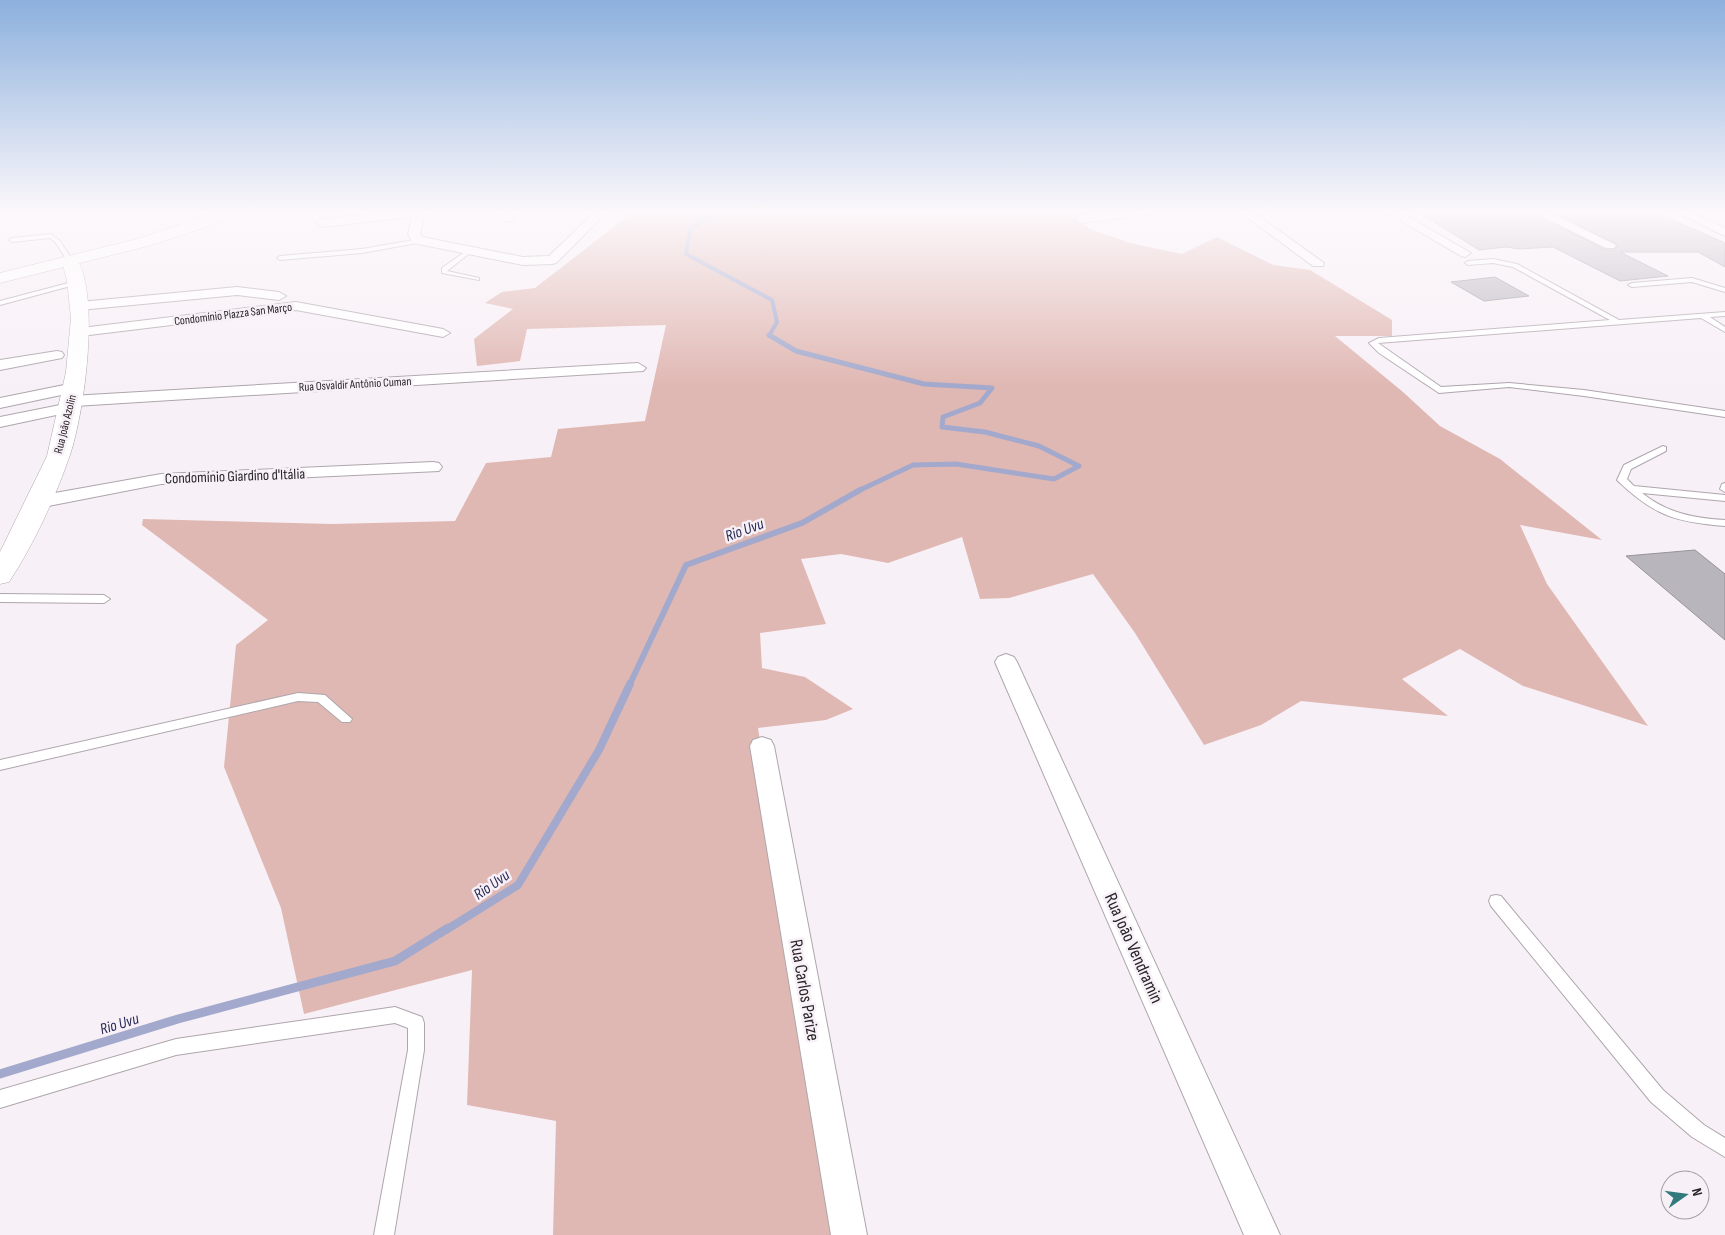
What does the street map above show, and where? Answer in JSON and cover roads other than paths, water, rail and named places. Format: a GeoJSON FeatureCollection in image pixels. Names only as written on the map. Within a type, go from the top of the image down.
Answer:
{"type":"FeatureCollection","features":[{"type":"Feature","properties":{"kind":"street"},"geometry":{"type":"LineString","coordinates":[[0,278],[34,270]]}},
{"type":"Feature","properties":{"kind":"street","name":"Rua João Azolin"},"geometry":{"type":"LineString","coordinates":[[0,576],[38,502],[59,454],[72,399],[81,352],[80,306],[72,270]]}},
{"type":"Feature","properties":{"kind":"street"},"geometry":{"type":"LineString","coordinates":[[80,306],[237,291],[279,296]]}},
{"type":"Feature","properties":{"kind":"street","name":"Condomínio Piazza San Março"},"geometry":{"type":"LineString","coordinates":[[81,332],[296,306],[443,333]]}},
{"type":"Feature","properties":{"kind":"street"},"geometry":{"type":"LineString","coordinates":[[0,365],[57,355]]}},
{"type":"Feature","properties":{"kind":"street","name":"Rua Osvaldir Antônio Cuman"},"geometry":{"type":"LineString","coordinates":[[72,399],[638,368]]}},
{"type":"Feature","properties":{"kind":"street"},"geometry":{"type":"LineString","coordinates":[[0,403],[72,399]]}},
{"type":"Feature","properties":{"kind":"street"},"geometry":{"type":"LineString","coordinates":[[0,422],[72,399]]}},
{"type":"Feature","properties":{"kind":"street","name":"Condomínio Giardino d'Itália"},"geometry":{"type":"LineString","coordinates":[[38,502],[160,479],[433,467]]}},
{"type":"Feature","properties":{"kind":"street","name":"Rua João Vendramin"},"geometry":{"type":"LineString","coordinates":[[1006,662],[1262,1235]]}},
{"type":"Feature","properties":{"kind":"street","name":"Rua Carlos Parize"},"geometry":{"type":"LineString","coordinates":[[762,746],[849,1235]]}},
{"type":"Feature","properties":{"kind":"lane"},"geometry":{"type":"LineString","coordinates":[[444,270],[444,272],[477,278]]}},
{"type":"Feature","properties":{"kind":"lane"},"geometry":{"type":"LineString","coordinates":[[1522,270],[1618,322]]}},
{"type":"Feature","properties":{"kind":"lane"},"geometry":{"type":"LineString","coordinates":[[1632,285],[1692,280],[1725,290]]}},
{"type":"Feature","properties":{"kind":"lane"},"geometry":{"type":"LineString","coordinates":[[0,303],[76,283]]}},
{"type":"Feature","properties":{"kind":"lane"},"geometry":{"type":"LineString","coordinates":[[1725,314],[1379,340],[1373,342],[1382,352],[1439,390],[1510,384],[1725,414]]}},
{"type":"Feature","properties":{"kind":"lane"},"geometry":{"type":"LineString","coordinates":[[1703,316],[1725,330]]}},
{"type":"Feature","properties":{"kind":"lane"},"geometry":{"type":"LineString","coordinates":[[1663,449],[1627,467],[1622,480],[1661,513],[1682,520],[1725,523]]}},
{"type":"Feature","properties":{"kind":"lane"},"geometry":{"type":"LineString","coordinates":[[1631,489],[1664,494],[1725,498]]}},
{"type":"Feature","properties":{"kind":"lane"},"geometry":{"type":"LineString","coordinates":[[0,598],[104,599]]}},
{"type":"Feature","properties":{"kind":"lane"},"geometry":{"type":"LineString","coordinates":[[0,765],[298,697],[320,698],[346,719]]}},
{"type":"Feature","properties":{"kind":"lane"},"geometry":{"type":"LineString","coordinates":[[1496,901],[1658,1096],[1698,1131],[1725,1148]]}},
{"type":"Feature","properties":{"kind":"lane"},"geometry":{"type":"LineString","coordinates":[[0,1099],[176,1047],[395,1015],[416,1023],[416,1050],[384,1235]]}},
{"type":"Feature","properties":{"kind":"waterway","name":"Rio Uvu"},"geometry":{"type":"LineString","coordinates":[[715,270],[772,300],[777,322],[769,335]]}},
{"type":"Feature","properties":{"kind":"waterway","name":"Rio Uvu"},"geometry":{"type":"LineString","coordinates":[[769,335],[796,351],[924,384],[992,388],[980,403],[943,417],[942,427],[985,432],[1039,446],[1079,466],[1054,479],[956,464],[913,465],[859,490]]}},
{"type":"Feature","properties":{"kind":"waterway","name":"Rio Uvu"},"geometry":{"type":"LineString","coordinates":[[629,686],[686,565],[802,523],[859,490]]}},
{"type":"Feature","properties":{"kind":"waterway","name":"Rio Uvu"},"geometry":{"type":"LineString","coordinates":[[446,930],[518,885],[599,750],[630,684]]}},
{"type":"Feature","properties":{"kind":"waterway","name":"Rio Uvu"},"geometry":{"type":"LineString","coordinates":[[0,1074],[178,1019],[395,961],[448,928]]}}]}
